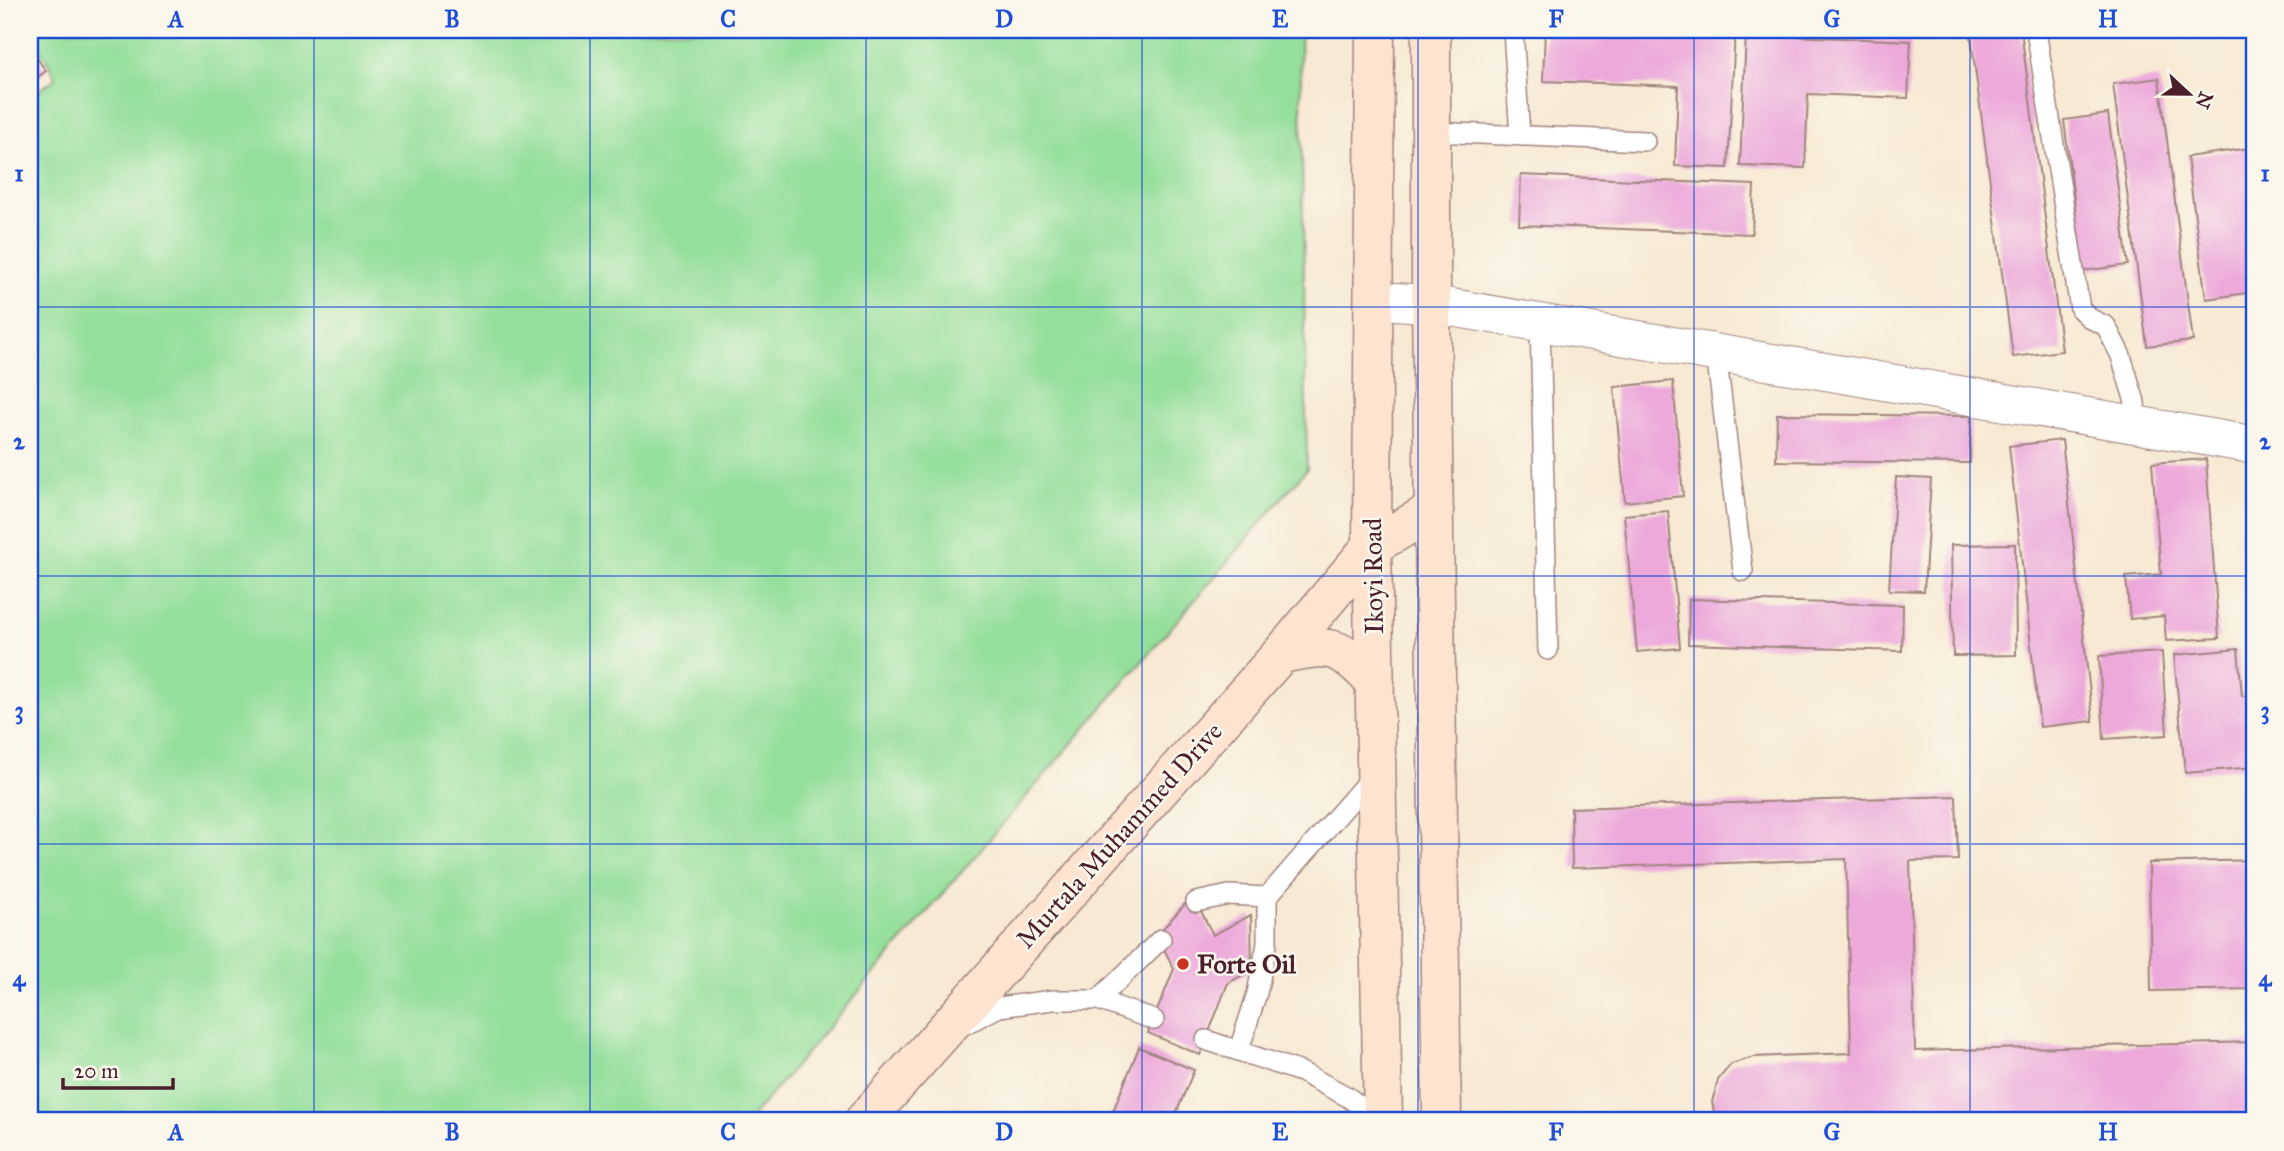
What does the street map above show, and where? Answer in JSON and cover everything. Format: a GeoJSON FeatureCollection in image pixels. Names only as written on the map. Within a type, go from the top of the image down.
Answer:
{"type":"FeatureCollection","features":[{"type":"Feature","properties":{"kind":"main road","name":"Ikoyi Road"},"geometry":{"type":"LineString","coordinates":[[1375,30],[1372,547],[1381,1121]]}},
{"type":"Feature","properties":{"kind":"main road"},"geometry":{"type":"LineString","coordinates":[[1431,30],[1431,304],[1441,1121]]}},
{"type":"Feature","properties":{"kind":"main road","name":"Murtala Muhammed Drive"},"geometry":{"type":"LineString","coordinates":[[864,1121],[1281,653],[1372,547],[1434,510]]}},
{"type":"Feature","properties":{"kind":"main road"},"geometry":{"type":"LineString","coordinates":[[1281,653],[1317,646],[1338,649],[1375,682]]}},
{"type":"Feature","properties":{"kind":"street"},"geometry":{"type":"LineString","coordinates":[[1374,300],[1431,304],[2254,445]]}},
{"type":"Feature","properties":{"kind":"lane"},"geometry":{"type":"LineString","coordinates":[[1513,30],[1520,136]]}},
{"type":"Feature","properties":{"kind":"lane"},"geometry":{"type":"LineString","coordinates":[[2036,30],[2080,309],[2091,319],[2106,326],[2121,356],[2135,402],[2136,424]]}},
{"type":"Feature","properties":{"kind":"lane"},"geometry":{"type":"LineString","coordinates":[[1431,132],[1645,141]]}},
{"type":"Feature","properties":{"kind":"lane"},"geometry":{"type":"LineString","coordinates":[[1540,323],[1548,649]]}},
{"type":"Feature","properties":{"kind":"lane"},"geometry":{"type":"LineString","coordinates":[[1716,353],[1743,571]]}},
{"type":"Feature","properties":{"kind":"lane"},"geometry":{"type":"LineString","coordinates":[[1239,1050],[1257,993],[1267,943],[1267,897],[1377,771]]}},
{"type":"Feature","properties":{"kind":"lane"},"geometry":{"type":"LineString","coordinates":[[1196,902],[1229,895],[1267,897]]}},
{"type":"Feature","properties":{"kind":"lane"},"geometry":{"type":"LineString","coordinates":[[1098,1000],[1161,939]]}},
{"type":"Feature","properties":{"kind":"lane"},"geometry":{"type":"LineString","coordinates":[[936,1039],[999,1007],[1053,1000],[1098,1000],[1154,1020]]}},
{"type":"Feature","properties":{"kind":"lane"},"geometry":{"type":"LineString","coordinates":[[1206,1040],[1301,1072],[1348,1097],[1381,1121]]}},
{"type":"Feature","properties":{"kind":"green space"},"geometry":{"type":"Polygon","coordinates":[[[30,30],[1300,30],[1307,469],[748,1121],[30,1121],[30,97],[56,78],[30,30]]]}},
{"type":"Feature","properties":{"kind":"building"},"geometry":{"type":"Polygon","coordinates":[[[1545,30],[1735,30],[1728,168],[1675,166],[1678,86],[1543,81],[1545,30]]]}},
{"type":"Feature","properties":{"kind":"building"},"geometry":{"type":"Polygon","coordinates":[[[1970,30],[2021,30],[2062,351],[2013,357],[1970,30]]]}},
{"type":"Feature","properties":{"kind":"building"},"geometry":{"type":"Polygon","coordinates":[[[1746,34],[1911,41],[1908,98],[1808,94],[1805,168],[1740,166],[1746,34]]]}},
{"type":"Feature","properties":{"kind":"building"},"geometry":{"type":"Polygon","coordinates":[[[30,48],[46,71],[30,83],[30,48]]]}},
{"type":"Feature","properties":{"kind":"building"},"geometry":{"type":"Polygon","coordinates":[[[2159,78],[2193,341],[2147,346],[2113,84],[2159,78]]]}},
{"type":"Feature","properties":{"kind":"building"},"geometry":{"type":"Polygon","coordinates":[[[2108,114],[2128,265],[2083,271],[2064,120],[2108,114]]]}},
{"type":"Feature","properties":{"kind":"building"},"geometry":{"type":"Polygon","coordinates":[[[2250,148],[2254,183],[2254,292],[2206,299],[2187,157],[2250,148]]]}},
{"type":"Feature","properties":{"kind":"building"},"geometry":{"type":"Polygon","coordinates":[[[1521,175],[1754,185],[1752,234],[1519,225],[1521,175]]]}},
{"type":"Feature","properties":{"kind":"building"},"geometry":{"type":"Polygon","coordinates":[[[1673,381],[1683,496],[1625,502],[1614,387],[1673,381]]]}},
{"type":"Feature","properties":{"kind":"building"},"geometry":{"type":"Polygon","coordinates":[[[1777,414],[1971,416],[1970,463],[1776,461],[1777,414]]]}},
{"type":"Feature","properties":{"kind":"building"},"geometry":{"type":"Polygon","coordinates":[[[2062,440],[2093,721],[2040,727],[2009,446],[2062,440]]]}},
{"type":"Feature","properties":{"kind":"building"},"geometry":{"type":"Polygon","coordinates":[[[2206,459],[2219,638],[2166,641],[2164,616],[2130,619],[2126,577],[2161,574],[2152,463],[2206,459]]]}},
{"type":"Feature","properties":{"kind":"building"},"geometry":{"type":"Polygon","coordinates":[[[1896,477],[1931,479],[1924,591],[1889,590],[1896,477]]]}},
{"type":"Feature","properties":{"kind":"building"},"geometry":{"type":"Polygon","coordinates":[[[1668,511],[1680,648],[1637,652],[1624,515],[1668,511]]]}},
{"type":"Feature","properties":{"kind":"building"},"geometry":{"type":"Polygon","coordinates":[[[2015,544],[2016,655],[1953,656],[1951,545],[2015,544]]]}},
{"type":"Feature","properties":{"kind":"building"},"geometry":{"type":"Polygon","coordinates":[[[1689,599],[1903,605],[1902,651],[1688,644],[1689,599]]]}},
{"type":"Feature","properties":{"kind":"building"},"geometry":{"type":"Polygon","coordinates":[[[2238,649],[2242,696],[2254,695],[2254,767],[2185,773],[2174,655],[2238,649]]]}},
{"type":"Feature","properties":{"kind":"building"},"geometry":{"type":"Polygon","coordinates":[[[2162,652],[2167,735],[2104,739],[2099,656],[2162,652]]]}},
{"type":"Feature","properties":{"kind":"building"},"geometry":{"type":"Polygon","coordinates":[[[1956,796],[1958,860],[1910,861],[1915,1051],[2254,1042],[2254,1121],[1716,1121],[1712,1102],[1718,1080],[1731,1064],[1754,1057],[1851,1053],[1846,859],[1572,868],[1571,808],[1956,796]]]}},
{"type":"Feature","properties":{"kind":"building"},"geometry":{"type":"Polygon","coordinates":[[[2254,860],[2254,989],[2151,991],[2149,863],[2254,860]]]}},
{"type":"Feature","properties":{"kind":"building"},"geometry":{"type":"Polygon","coordinates":[[[1193,895],[1213,935],[1251,915],[1252,970],[1228,983],[1200,1055],[1148,1033],[1174,969],[1157,935],[1193,895]]]}},
{"type":"Feature","properties":{"kind":"building"},"geometry":{"type":"Polygon","coordinates":[[[1139,1047],[1194,1070],[1173,1121],[1109,1121],[1139,1047]]]}},
{"type":"Feature","properties":{"kind":"place","name":"Forte Oil"},"geometry":{"type":"Point","coordinates":[1183,964]}}]}
